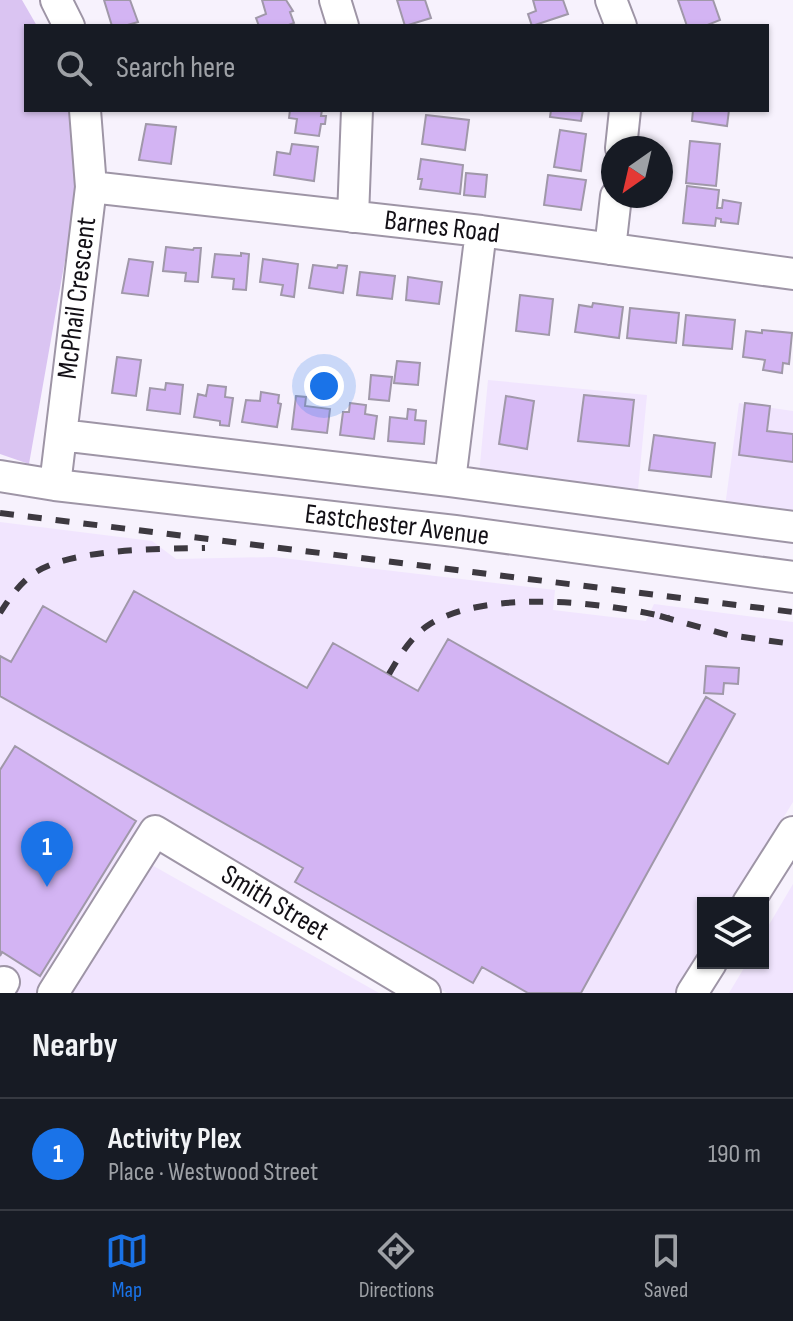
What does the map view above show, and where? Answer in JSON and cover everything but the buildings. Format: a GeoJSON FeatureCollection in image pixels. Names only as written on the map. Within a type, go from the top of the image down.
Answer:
{"type":"FeatureCollection","features":[{"type":"Feature","properties":{"kind":"street"},"geometry":{"type":"LineString","coordinates":[[56,0],[68,24]]}},
{"type":"Feature","properties":{"kind":"street"},"geometry":{"type":"LineString","coordinates":[[335,0],[342,24]]}},
{"type":"Feature","properties":{"kind":"street"},"geometry":{"type":"LineString","coordinates":[[611,0],[620,24]]}},
{"type":"Feature","properties":{"kind":"street","name":"McPhail Crescent"},"geometry":{"type":"LineString","coordinates":[[55,485],[91,187],[85,112]]}},
{"type":"Feature","properties":{"kind":"street"},"geometry":{"type":"LineString","coordinates":[[353,217],[357,112]]}},
{"type":"Feature","properties":{"kind":"street"},"geometry":{"type":"LineString","coordinates":[[622,136],[625,112]]}},
{"type":"Feature","properties":{"kind":"street","name":"Barnes Road"},"geometry":{"type":"LineString","coordinates":[[91,187],[481,231],[793,274]]}},
{"type":"Feature","properties":{"kind":"street"},"geometry":{"type":"LineString","coordinates":[[610,249],[615,208]]}},
{"type":"Feature","properties":{"kind":"street"},"geometry":{"type":"LineString","coordinates":[[455,531],[455,482],[481,231]]}},
{"type":"Feature","properties":{"kind":"street","name":"Eastchester Avenue"},"geometry":{"type":"LineString","coordinates":[[61,435],[455,482],[793,527]]}},
{"type":"Feature","properties":{"kind":"street","name":"Eastchester Avenue"},"geometry":{"type":"LineString","coordinates":[[0,476],[455,531],[793,577]]}},
{"type":"Feature","properties":{"kind":"street","name":"Smith Street"},"geometry":{"type":"LineString","coordinates":[[53,993],[155,831],[425,993]]}},
{"type":"Feature","properties":{"kind":"street"},"geometry":{"type":"LineString","coordinates":[[752,897],[793,832]]}},
{"type":"Feature","properties":{"kind":"street"},"geometry":{"type":"LineString","coordinates":[[692,993],[707,969]]}},
{"type":"Feature","properties":{"kind":"shaded area"},"geometry":{"type":"Polygon","coordinates":[[[0,0],[22,0],[36,24],[24,24],[24,112],[75,112],[85,147],[29,464],[0,454],[0,0]]]}},
{"type":"Feature","properties":{"kind":"shaded area"},"geometry":{"type":"Polygon","coordinates":[[[488,380],[647,395],[637,500],[478,485],[488,380]]]}},
{"type":"Feature","properties":{"kind":"shaded area"},"geometry":{"type":"Polygon","coordinates":[[[739,403],[793,411],[793,523],[724,514],[739,403]]]}},
{"type":"Feature","properties":{"kind":"shaded area"},"geometry":{"type":"Polygon","coordinates":[[[0,522],[152,541],[176,559],[274,557],[555,590],[553,610],[646,621],[654,604],[793,622],[793,802],[735,897],[697,897],[697,958],[675,993],[447,993],[145,822],[127,851],[379,993],[0,993],[0,522]]]}},
{"type":"Feature","properties":{"kind":"shaded area"},"geometry":{"type":"Polygon","coordinates":[[[793,884],[793,993],[729,993],[743,969],[769,969],[769,925],[793,884]]]}},
{"type":"Feature","properties":{"kind":"railway"},"geometry":{"type":"LineString","coordinates":[[0,513],[793,612]]}},
{"type":"Feature","properties":{"kind":"railway"},"geometry":{"type":"LineString","coordinates":[[0,613],[19,587],[49,565],[116,552],[205,548]]}},
{"type":"Feature","properties":{"kind":"railway"},"geometry":{"type":"LineString","coordinates":[[389,674],[410,642],[427,626],[451,614],[480,606],[580,603],[669,618]]}},
{"type":"Feature","properties":{"kind":"railway"},"geometry":{"type":"LineString","coordinates":[[660,616],[728,635],[793,644]]}},
{"type":"Feature","properties":{"kind":"place","name":"Activity Plex"},"geometry":{"type":"Point","coordinates":[47,887]}}]}
